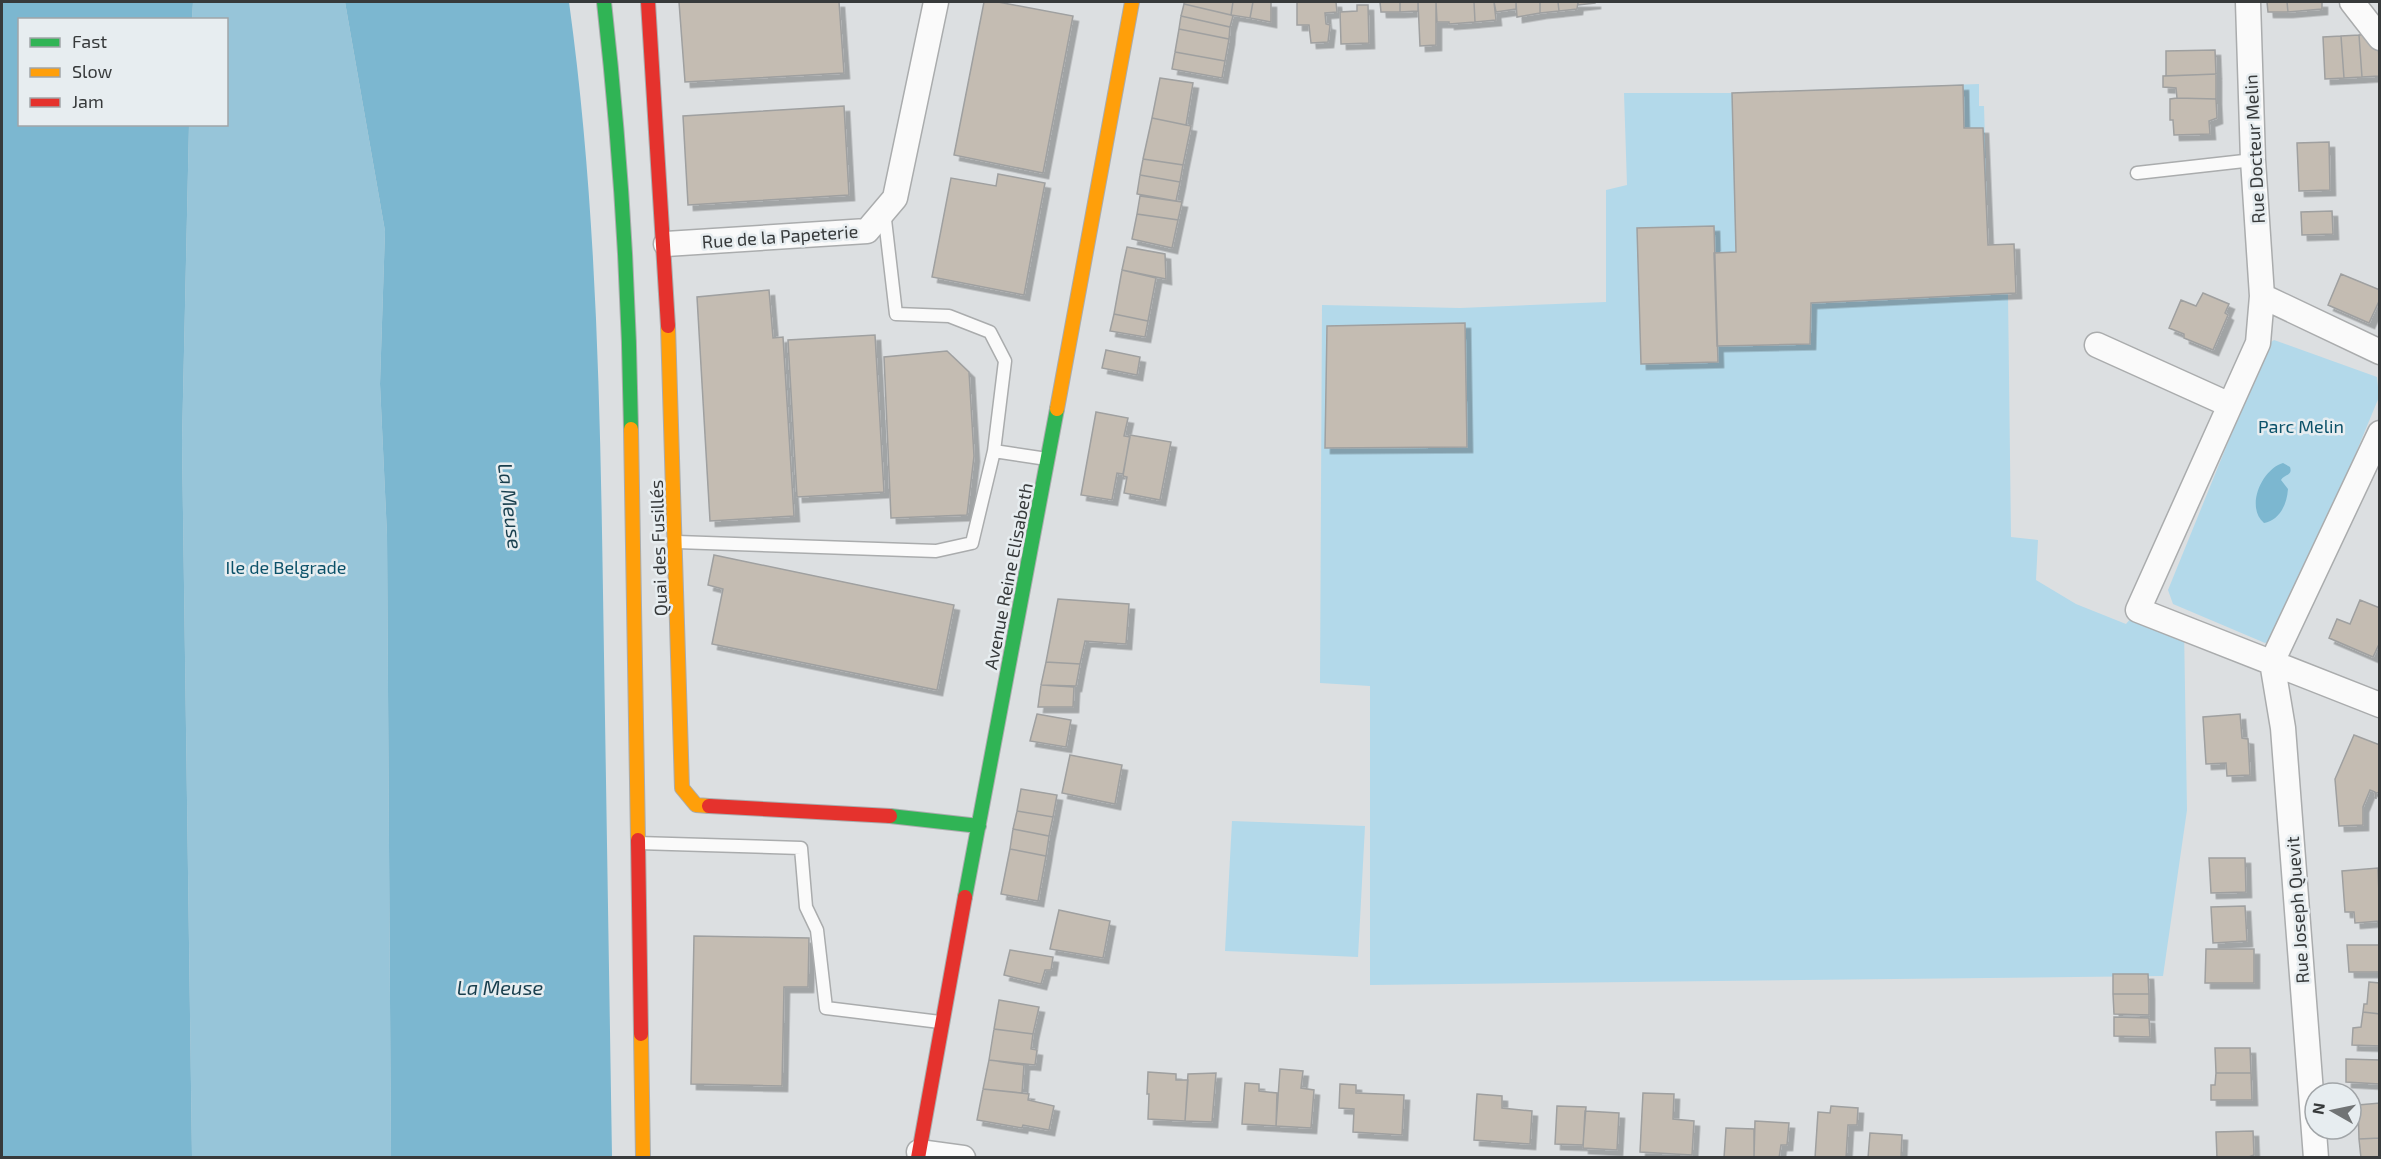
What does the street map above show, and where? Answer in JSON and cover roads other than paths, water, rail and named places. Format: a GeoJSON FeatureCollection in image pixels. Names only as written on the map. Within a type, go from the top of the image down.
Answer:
{"type":"FeatureCollection","features":[{"type":"Feature","properties":{"kind":"main road"},"geometry":{"type":"LineString","coordinates":[[604,2],[617,119],[629,308],[643,1158]]}},
{"type":"Feature","properties":{"kind":"main road","name":"Quai des Fusillés"},"geometry":{"type":"LineString","coordinates":[[648,2],[666,244],[682,788],[696,805],[916,817],[979,826]]}},
{"type":"Feature","properties":{"kind":"main road","name":"Avenue Reine Elisabeth"},"geometry":{"type":"LineString","coordinates":[[918,1155],[1132,2]]}},
{"type":"Feature","properties":{"kind":"street","name":"Rue de la Papeterie"},"geometry":{"type":"LineString","coordinates":[[666,244],[867,231],[896,198],[936,2]]}},
{"type":"Feature","properties":{"kind":"street","name":"Rue Docteur Melin"},"geometry":{"type":"LineString","coordinates":[[2248,2],[2253,160],[2262,296],[2258,343],[2138,610],[2271,662]]}},
{"type":"Feature","properties":{"kind":"street"},"geometry":{"type":"LineString","coordinates":[[2352,2],[2379,38]]}},
{"type":"Feature","properties":{"kind":"street"},"geometry":{"type":"LineString","coordinates":[[2262,296],[2379,352]]}},
{"type":"Feature","properties":{"kind":"street"},"geometry":{"type":"LineString","coordinates":[[2097,345],[2230,405]]}},
{"type":"Feature","properties":{"kind":"street"},"geometry":{"type":"LineString","coordinates":[[2379,434],[2271,662],[2379,705]]}},
{"type":"Feature","properties":{"kind":"street","name":"Rue Joseph Quevit"},"geometry":{"type":"LineString","coordinates":[[2271,662],[2283,728],[2316,1158]]}},
{"type":"Feature","properties":{"kind":"street"},"geometry":{"type":"LineString","coordinates":[[918,1155],[963,1158]]}},
{"type":"Feature","properties":{"kind":"lane"},"geometry":{"type":"LineString","coordinates":[[2137,173],[2253,160]]}},
{"type":"Feature","properties":{"kind":"lane"},"geometry":{"type":"LineString","coordinates":[[676,542],[936,551],[972,543],[994,451],[1005,361],[990,332],[949,316],[896,314],[884,211]]}},
{"type":"Feature","properties":{"kind":"lane"},"geometry":{"type":"LineString","coordinates":[[994,451],[1048,459]]}},
{"type":"Feature","properties":{"kind":"lane"},"geometry":{"type":"LineString","coordinates":[[638,843],[801,848],[806,907],[817,930],[826,1008],[941,1023]]}},
{"type":"Feature","properties":{"kind":"water"},"geometry":{"type":"Polygon","coordinates":[[[2,2],[193,2],[192,18],[18,18],[18,126],[189,126],[182,442],[192,1157],[2,1157],[2,2]]]}},
{"type":"Feature","properties":{"kind":"water","name":"La Meuse"},"geometry":{"type":"Polygon","coordinates":[[[345,2],[569,2],[591,223],[598,371],[612,1157],[391,1157],[387,535],[380,384],[385,231],[345,2]]]}},
{"type":"Feature","properties":{"kind":"water"},"geometry":{"type":"Polygon","coordinates":[[[2283,463],[2291,470],[2281,480],[2288,489],[2286,500],[2278,515],[2264,523],[2258,516],[2256,508],[2258,489],[2268,473],[2283,463]]]}},
{"type":"Feature","properties":{"kind":"park label","name":"Parc Melin"},"geometry":{"type":"Point","coordinates":[2301,426]}},
{"type":"Feature","properties":{"kind":"park label","name":"Ile de Belgrade"},"geometry":{"type":"Point","coordinates":[286,567]}}]}
